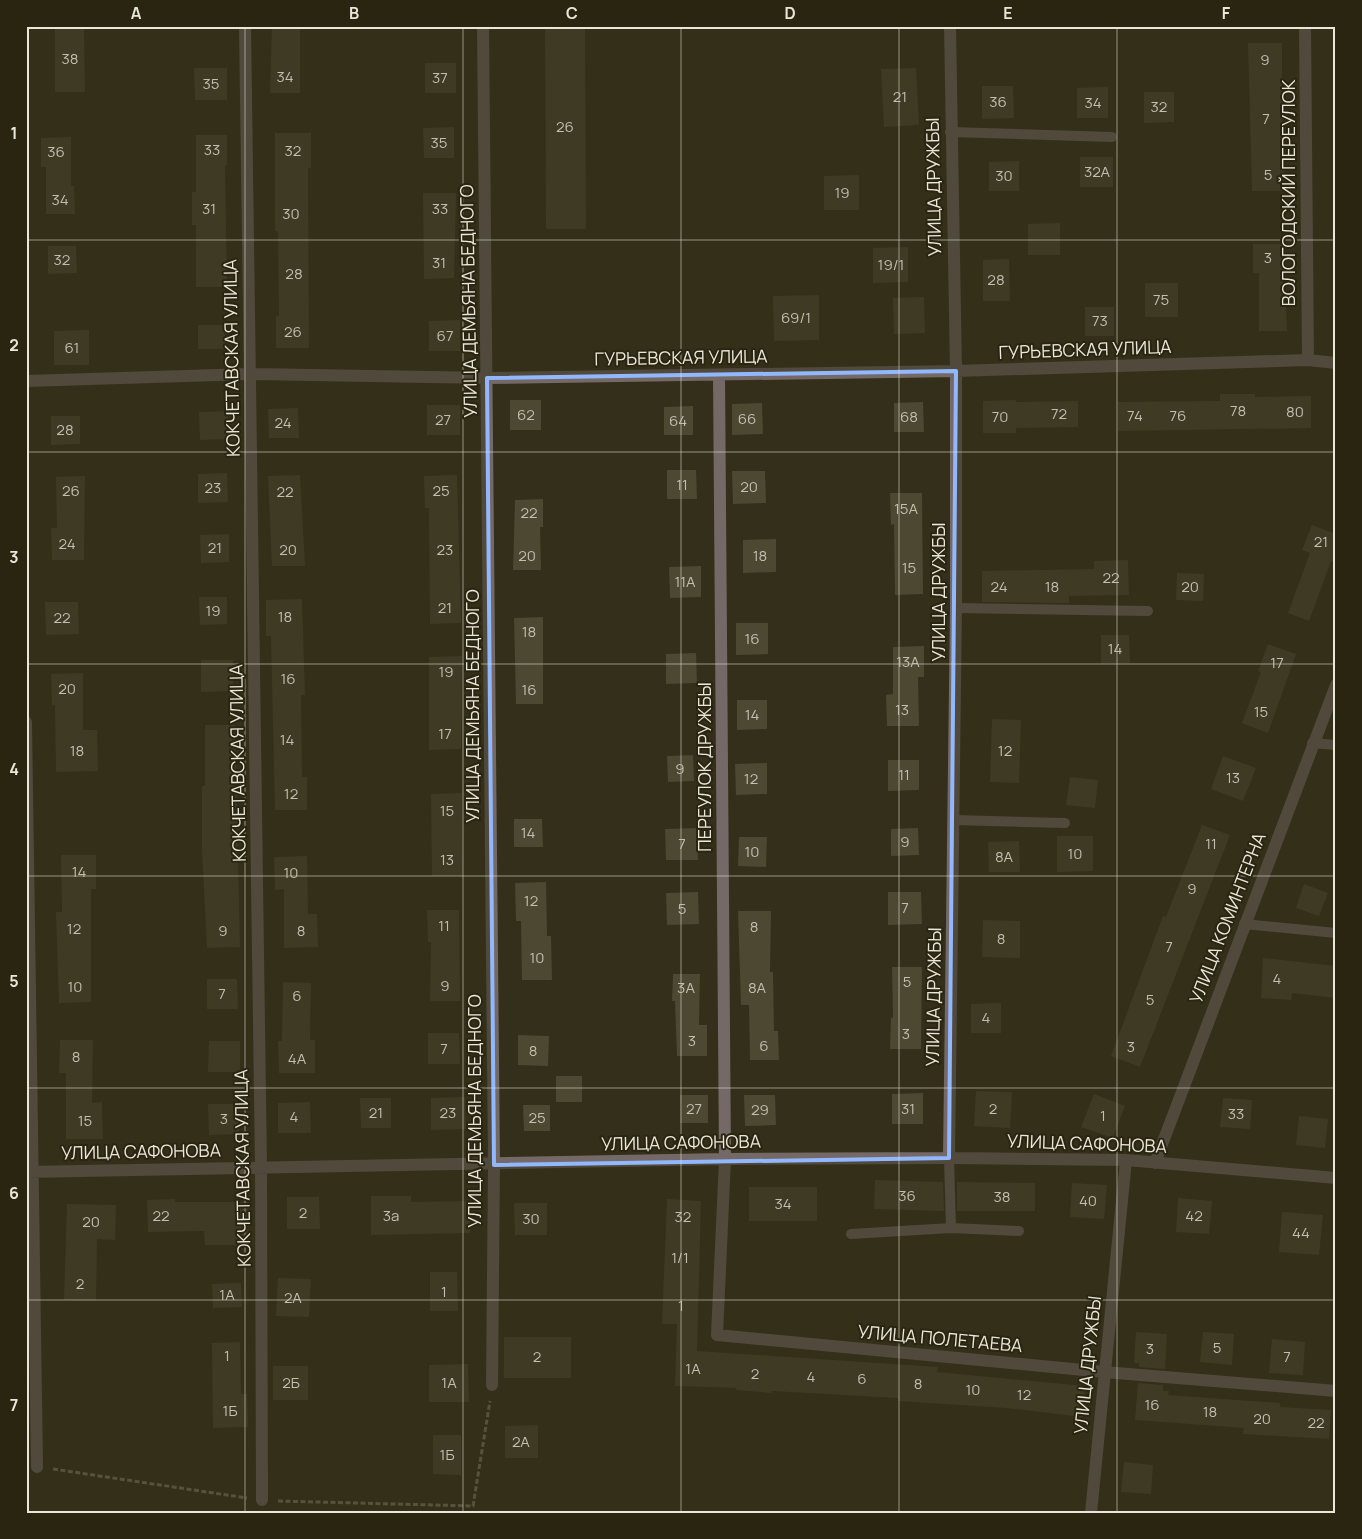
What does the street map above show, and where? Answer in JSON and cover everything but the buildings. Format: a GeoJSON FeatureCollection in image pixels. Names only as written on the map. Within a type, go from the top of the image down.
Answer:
{"type":"FeatureCollection","features":[{"type":"Feature","properties":{"kind":"street","name":"КОКЧЕТАВСКАЯ УЛИЦА"},"geometry":{"type":"LineString","coordinates":[[245,26],[261,1167],[262,1500]]}},
{"type":"Feature","properties":{"kind":"street","name":"УЛИЦА ДЕМЬЯНА БЕДНОГО"},"geometry":{"type":"LineString","coordinates":[[483,26],[494,1165],[492,1386]]}},
{"type":"Feature","properties":{"kind":"street","name":"УЛИЦА ДРУЖБЫ"},"geometry":{"type":"LineString","coordinates":[[949,1158],[956,608],[956,371],[950,132],[950,26]]}},
{"type":"Feature","properties":{"kind":"street","name":"ВОЛОГОДСКИЙ ПЕРЕУЛОК"},"geometry":{"type":"LineString","coordinates":[[1305,26],[1308,360]]}},
{"type":"Feature","properties":{"kind":"street","name":"ГУРЬЕВСКАЯ УЛИЦА"},"geometry":{"type":"LineString","coordinates":[[26,381],[250,374],[487,378],[956,371],[1308,360],[1336,363]]}},
{"type":"Feature","properties":{"kind":"street","name":"ПЕРЕУЛОК ДРУЖБЫ"},"geometry":{"type":"LineString","coordinates":[[719,375],[725,1159]]}},
{"type":"Feature","properties":{"kind":"street","name":"УЛИЦА КОМИНТЕРНА"},"geometry":{"type":"LineString","coordinates":[[1155,1163],[1312,743],[1336,685]]}},
{"type":"Feature","properties":{"kind":"street"},"geometry":{"type":"LineString","coordinates":[[26,722],[29,1172],[38,1467]]}},
{"type":"Feature","properties":{"kind":"street","name":"УЛИЦА САФОНОВА"},"geometry":{"type":"LineString","coordinates":[[29,1172],[261,1167],[494,1165],[725,1159],[949,1158],[1126,1160],[1336,1178]]}},
{"type":"Feature","properties":{"kind":"street","name":"УЛИЦА ПОЛЕТАЕВА"},"geometry":{"type":"LineString","coordinates":[[725,1159],[717,1335],[1104,1372],[1336,1391]]}},
{"type":"Feature","properties":{"kind":"street","name":"УЛИЦА ДРУЖБЫ"},"geometry":{"type":"LineString","coordinates":[[1091,1513],[1126,1160]]}},
{"type":"Feature","properties":{"kind":"lane"},"geometry":{"type":"LineString","coordinates":[[950,132],[1112,137]]}},
{"type":"Feature","properties":{"kind":"lane"},"geometry":{"type":"LineString","coordinates":[[956,608],[1148,611]]}},
{"type":"Feature","properties":{"kind":"lane"},"geometry":{"type":"LineString","coordinates":[[1312,743],[1336,746]]}},
{"type":"Feature","properties":{"kind":"lane"},"geometry":{"type":"LineString","coordinates":[[954,820],[1065,824]]}},
{"type":"Feature","properties":{"kind":"lane"},"geometry":{"type":"LineString","coordinates":[[1244,924],[1336,933]]}},
{"type":"Feature","properties":{"kind":"lane"},"geometry":{"type":"LineString","coordinates":[[949,1158],[951,1228]]}},
{"type":"Feature","properties":{"kind":"lane"},"geometry":{"type":"LineString","coordinates":[[851,1234],[951,1228],[1019,1230]]}},
{"type":"Feature","properties":{"kind":"path"},"geometry":{"type":"LineString","coordinates":[[38,1467],[262,1500],[473,1506],[492,1386]]}},
{"type":"Feature","properties":{"kind":"highlighted area"},"geometry":{"type":"Polygon","coordinates":[[[956,371],[949,1158],[494,1165],[487,378],[956,371]]]}}]}
